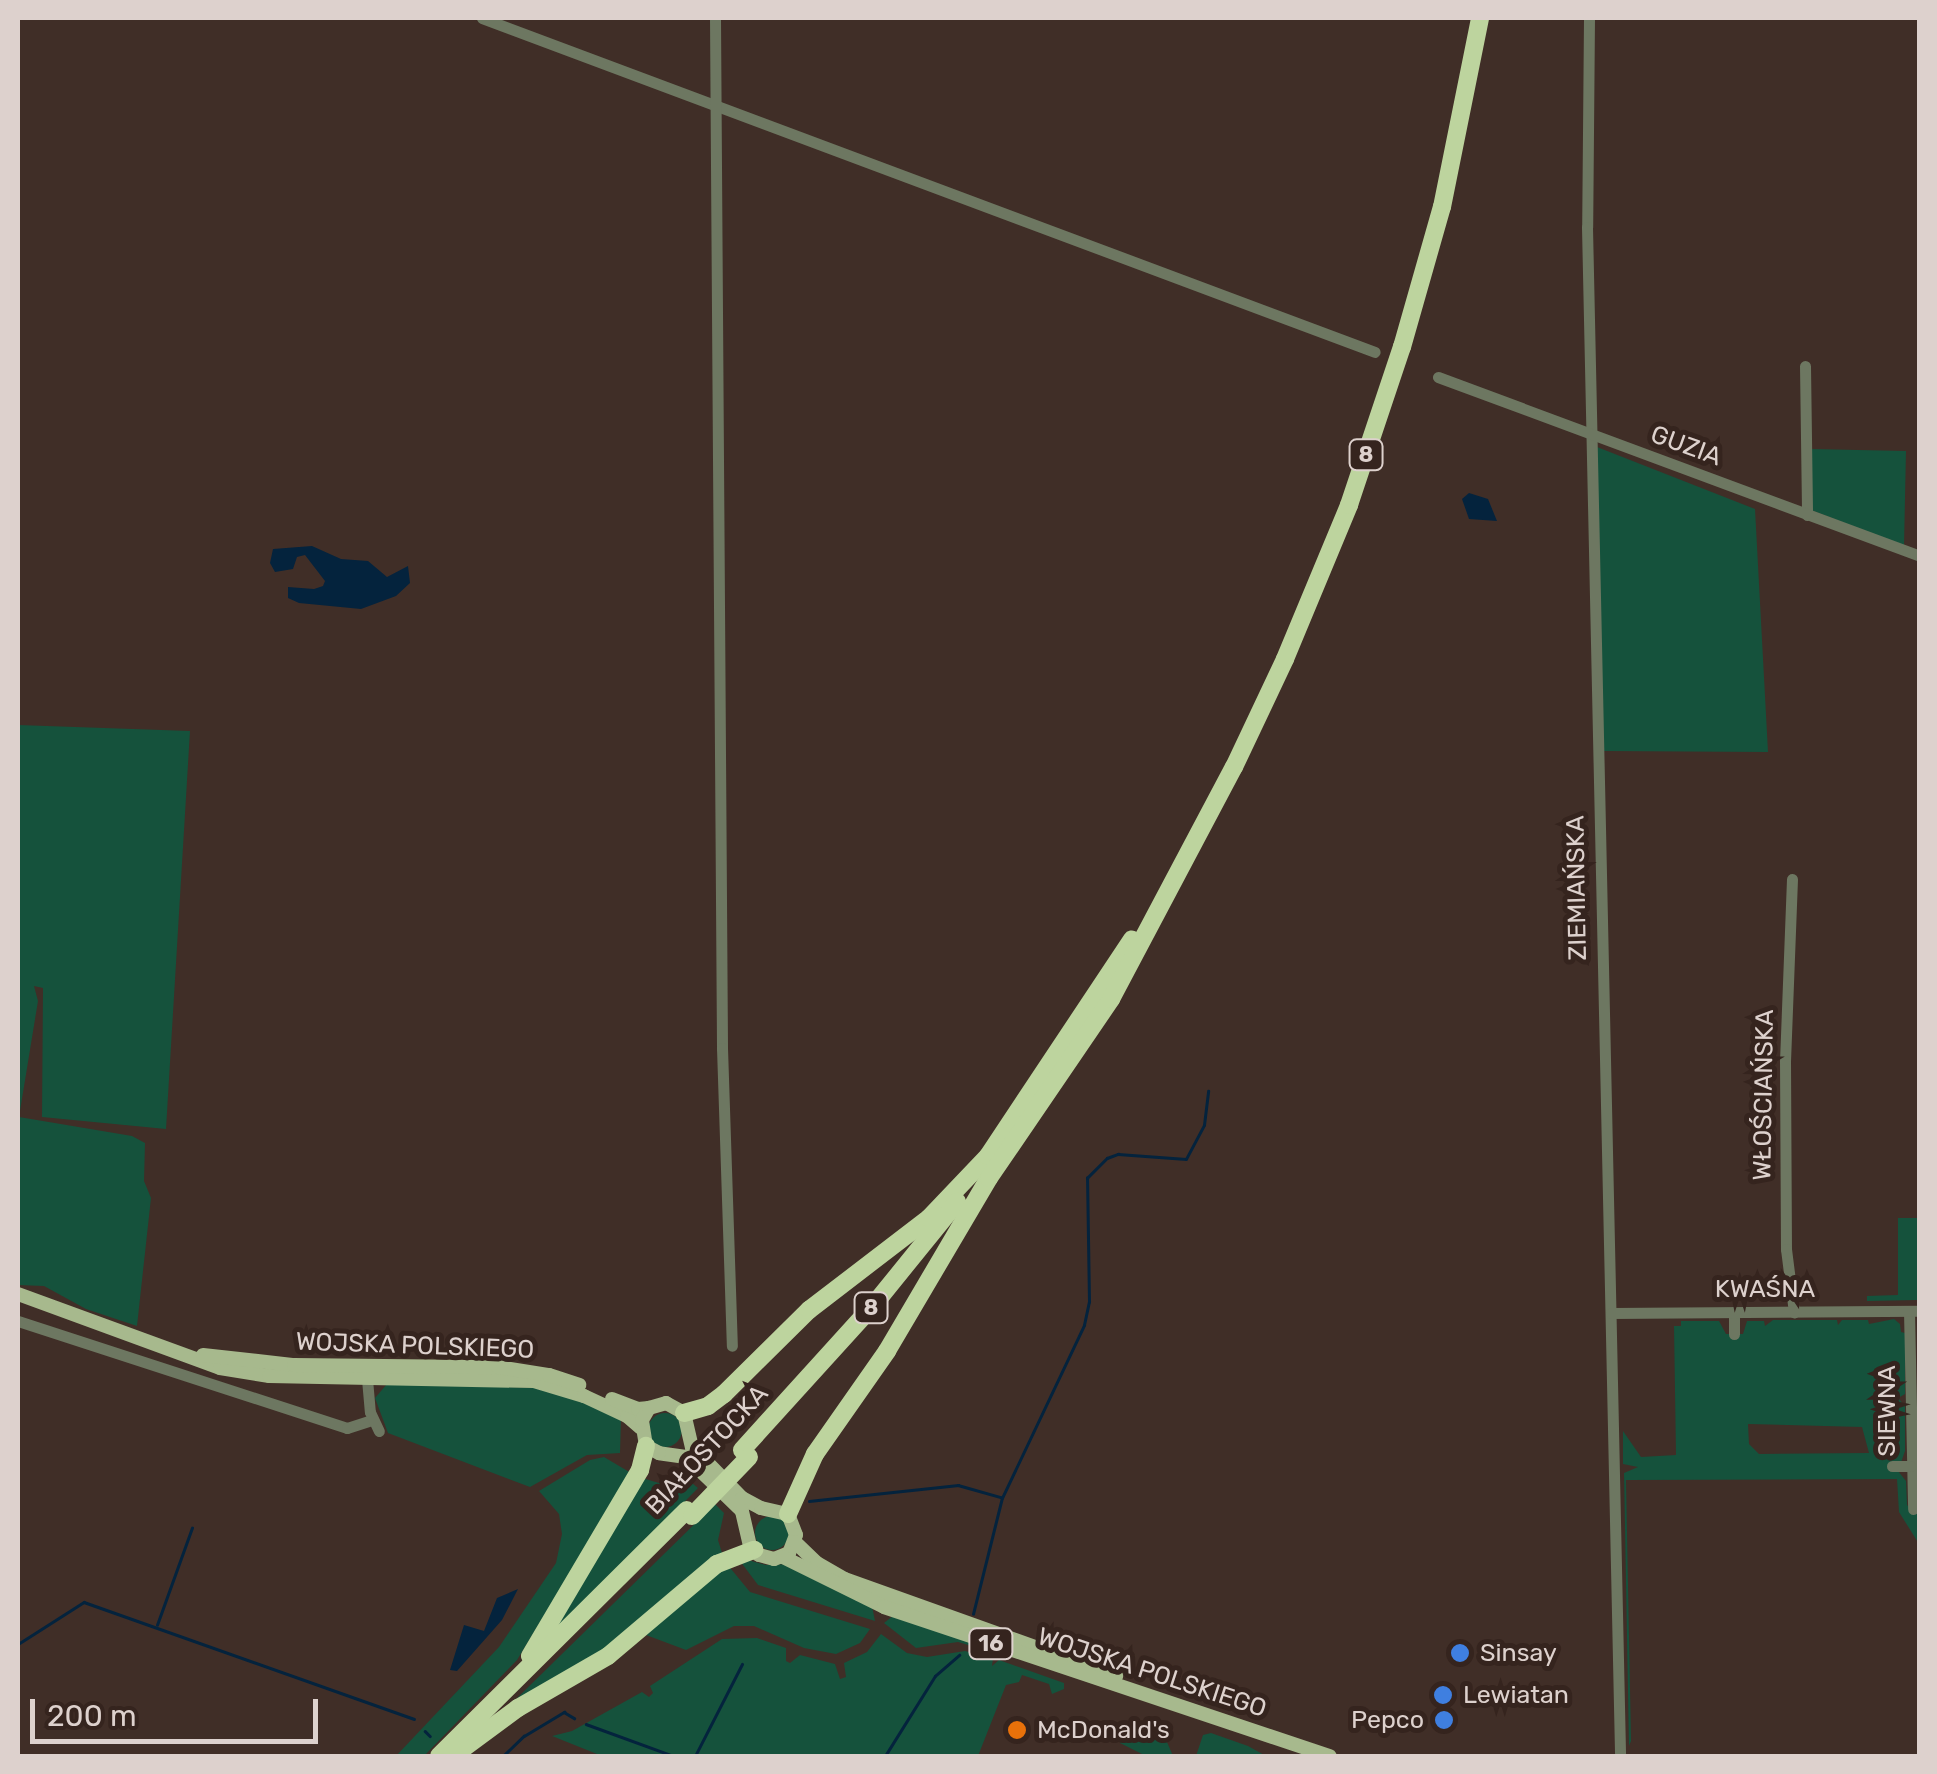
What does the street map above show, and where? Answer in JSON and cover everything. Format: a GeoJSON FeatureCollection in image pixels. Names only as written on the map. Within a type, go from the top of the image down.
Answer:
{"type":"FeatureCollection","features":[{"type":"Feature","properties":{"kind":"highway","name":"8"},"geometry":{"type":"LineString","coordinates":[[988,1178],[1112,999],[1260,713],[1349,505],[1402,347],[1442,208],[1480,18]]}},
{"type":"Feature","properties":{"kind":"highway","name":"8"},"geometry":{"type":"LineString","coordinates":[[988,1156],[1180,868]]}},
{"type":"Feature","properties":{"kind":"highway"},"geometry":{"type":"LineString","coordinates":[[684,1413],[708,1406],[724,1394],[808,1310],[929,1218],[988,1156]]}},
{"type":"Feature","properties":{"kind":"highway","name":"BIAŁOSTOCKA"},"geometry":{"type":"LineString","coordinates":[[746,1453],[911,1260],[988,1156]]}},
{"type":"Feature","properties":{"kind":"highway"},"geometry":{"type":"LineString","coordinates":[[788,1514],[814,1454],[902,1328],[988,1178]]}},
{"type":"Feature","properties":{"kind":"highway","name":"BIAŁOSTOCKA"},"geometry":{"type":"LineString","coordinates":[[457,1753],[886,1305],[988,1178]]}},
{"type":"Feature","properties":{"kind":"highway"},"geometry":{"type":"LineString","coordinates":[[502,1693],[560,1609],[640,1470],[644,1437]]}},
{"type":"Feature","properties":{"kind":"highway","name":"BIAŁOSTOCKA"},"geometry":{"type":"LineString","coordinates":[[439,1756],[690,1513]]}},
{"type":"Feature","properties":{"kind":"highway"},"geometry":{"type":"LineString","coordinates":[[457,1753],[518,1708],[617,1650],[717,1564],[754,1550]]}},
{"type":"Feature","properties":{"kind":"main road","name":"WOJSKA POLSKIEGO"},"geometry":{"type":"LineString","coordinates":[[18,1294],[172,1349],[367,1373],[534,1381],[584,1396],[627,1416],[644,1437],[694,1458]]}},
{"type":"Feature","properties":{"kind":"main road","name":"WOJSKA POLSKIEGO"},"geometry":{"type":"LineString","coordinates":[[367,1373],[476,1366],[538,1372],[638,1409],[666,1403],[684,1413]]}},
{"type":"Feature","properties":{"kind":"main road"},"geometry":{"type":"LineString","coordinates":[[644,1437],[650,1408]]}},
{"type":"Feature","properties":{"kind":"main road"},"geometry":{"type":"LineString","coordinates":[[684,1413],[694,1458],[742,1512],[754,1550]]}},
{"type":"Feature","properties":{"kind":"main road"},"geometry":{"type":"LineString","coordinates":[[694,1458],[748,1502],[788,1514],[796,1528],[795,1542],[783,1557]]}},
{"type":"Feature","properties":{"kind":"main road","name":"WOJSKA POLSKIEGO"},"geometry":{"type":"LineString","coordinates":[[795,1542],[817,1563],[846,1579],[1077,1667],[1330,1756]]}},
{"type":"Feature","properties":{"kind":"main road","name":"16"},"geometry":{"type":"LineString","coordinates":[[754,1550],[766,1558],[783,1557]]}},
{"type":"Feature","properties":{"kind":"main road","name":"WOJSKA POLSKIEGO"},"geometry":{"type":"LineString","coordinates":[[783,1557],[884,1607],[1077,1667]]}},
{"type":"Feature","properties":{"kind":"street"},"geometry":{"type":"LineString","coordinates":[[482,18],[1374,352]]}},
{"type":"Feature","properties":{"kind":"street"},"geometry":{"type":"LineString","coordinates":[[715,18],[722,1048],[732,1346]]}},
{"type":"Feature","properties":{"kind":"street","name":"ZIEMIAŃSKA"},"geometry":{"type":"LineString","coordinates":[[1589,18],[1591,435],[1620,1756]]}},
{"type":"Feature","properties":{"kind":"street"},"geometry":{"type":"LineString","coordinates":[[1806,366],[1807,515]]}},
{"type":"Feature","properties":{"kind":"street","name":"GUZIA"},"geometry":{"type":"LineString","coordinates":[[1438,377],[1920,556]]}},
{"type":"Feature","properties":{"kind":"street","name":"WŁOŚCIAŃSKA"},"geometry":{"type":"LineString","coordinates":[[1792,879],[1784,1061],[1786,1249],[1794,1312]]}},
{"type":"Feature","properties":{"kind":"street","name":"KWAŚNA"},"geometry":{"type":"LineString","coordinates":[[1611,1313],[1914,1311]]}},
{"type":"Feature","properties":{"kind":"street","name":"SIEWNA"},"geometry":{"type":"LineString","coordinates":[[1913,1509],[1910,1466],[1914,1311]]}},
{"type":"Feature","properties":{"kind":"street"},"geometry":{"type":"LineString","coordinates":[[1734,1312],[1734,1334]]}},
{"type":"Feature","properties":{"kind":"street"},"geometry":{"type":"LineString","coordinates":[[18,1321],[348,1428],[376,1425],[367,1373]]}},
{"type":"Feature","properties":{"kind":"street"},"geometry":{"type":"LineString","coordinates":[[1892,1466],[1910,1466]]}},
{"type":"Feature","properties":{"kind":"green space"},"geometry":{"type":"Polygon","coordinates":[[[1597,447],[1755,509],[1768,752],[1601,751],[1597,447]]]}},
{"type":"Feature","properties":{"kind":"green space"},"geometry":{"type":"Polygon","coordinates":[[[1810,449],[1906,451],[1904,546],[1811,510],[1810,449]]]}},
{"type":"Feature","properties":{"kind":"green space"},"geometry":{"type":"Polygon","coordinates":[[[18,725],[190,731],[166,1129],[42,1117],[43,988],[34,986],[38,1001],[19,1117],[132,1136],[145,1143],[144,1181],[151,1198],[137,1326],[86,1309],[44,1286],[18,1285],[18,725]]]}},
{"type":"Feature","properties":{"kind":"green space"},"geometry":{"type":"Polygon","coordinates":[[[1898,1218],[1919,1218],[1919,1296],[1917,1300],[1867,1301],[1867,1296],[1898,1295],[1898,1218]]]}},
{"type":"Feature","properties":{"kind":"green space"},"geometry":{"type":"Polygon","coordinates":[[[1894,1319],[1900,1324],[1901,1332],[1905,1333],[1905,1394],[1898,1398],[1905,1406],[1905,1451],[1898,1471],[1906,1481],[1907,1505],[1919,1516],[1919,1544],[1899,1512],[1897,1479],[1626,1480],[1629,1746],[1624,1473],[1638,1467],[1623,1464],[1623,1431],[1641,1457],[1676,1455],[1674,1326],[1681,1326],[1681,1321],[1719,1321],[1726,1334],[1743,1334],[1747,1321],[1764,1321],[1765,1326],[1773,1320],[1837,1320],[1838,1325],[1842,1320],[1868,1320],[1869,1324],[1894,1319]],[[1748,1424],[1749,1444],[1759,1454],[1869,1453],[1862,1427],[1748,1424]]]}},
{"type":"Feature","properties":{"kind":"green space"},"geometry":{"type":"Polygon","coordinates":[[[387,1384],[548,1388],[621,1418],[620,1453],[587,1455],[530,1487],[388,1433],[375,1398],[387,1384]]]}},
{"type":"Feature","properties":{"kind":"green space"},"geometry":{"type":"Polygon","coordinates":[[[665,1413],[677,1418],[682,1430],[677,1442],[665,1447],[653,1442],[648,1430],[653,1418],[665,1413]]]}},
{"type":"Feature","properties":{"kind":"green space"},"geometry":{"type":"Polygon","coordinates":[[[604,1457],[631,1473],[517,1660],[424,1756],[396,1756],[499,1647],[556,1563],[562,1534],[559,1514],[539,1491],[590,1460],[604,1457]]]}},
{"type":"Feature","properties":{"kind":"green space"},"geometry":{"type":"Polygon","coordinates":[[[681,1474],[698,1488],[544,1645],[642,1478],[659,1483],[681,1474]]]}},
{"type":"Feature","properties":{"kind":"green space"},"geometry":{"type":"Polygon","coordinates":[[[715,1504],[724,1513],[718,1540],[722,1553],[591,1659],[512,1703],[715,1504]]]}},
{"type":"Feature","properties":{"kind":"green space"},"geometry":{"type":"Polygon","coordinates":[[[772,1516],[784,1521],[789,1533],[784,1545],[772,1550],[760,1545],[755,1533],[760,1521],[772,1516]]]}},
{"type":"Feature","properties":{"kind":"green space"},"geometry":{"type":"Polygon","coordinates":[[[737,1557],[766,1565],[790,1564],[872,1606],[875,1621],[758,1585],[737,1557]]]}},
{"type":"Feature","properties":{"kind":"green space"},"geometry":{"type":"Polygon","coordinates":[[[727,1564],[750,1592],[870,1629],[860,1643],[836,1654],[804,1648],[754,1626],[734,1626],[686,1650],[646,1635],[727,1564]]]}},
{"type":"Feature","properties":{"kind":"green space"},"geometry":{"type":"Polygon","coordinates":[[[894,1615],[996,1648],[996,1653],[958,1642],[916,1648],[884,1623],[894,1615]]]}},
{"type":"Feature","properties":{"kind":"green space"},"geometry":{"type":"Polygon","coordinates":[[[881,1634],[907,1653],[927,1657],[965,1651],[993,1658],[992,1666],[999,1660],[1064,1683],[1064,1689],[1052,1694],[1049,1684],[1022,1675],[1019,1682],[1006,1685],[978,1756],[602,1756],[552,1736],[572,1731],[642,1692],[649,1697],[653,1693],[650,1686],[722,1639],[757,1638],[786,1648],[786,1661],[790,1663],[800,1655],[835,1664],[840,1679],[846,1677],[844,1663],[867,1652],[881,1634]]]}},
{"type":"Feature","properties":{"kind":"green space"},"geometry":{"type":"Polygon","coordinates":[[[1126,1726],[1159,1738],[1161,1728],[1173,1756],[1146,1756],[1120,1743],[1126,1726]]]}},
{"type":"Feature","properties":{"kind":"green space"},"geometry":{"type":"Polygon","coordinates":[[[1211,1733],[1266,1756],[1196,1756],[1203,1735],[1211,1733]]]}},
{"type":"Feature","properties":{"kind":"water"},"geometry":{"type":"Polygon","coordinates":[[[1469,493],[1488,499],[1497,521],[1469,519],[1462,499],[1469,493]]]}},
{"type":"Feature","properties":{"kind":"water"},"geometry":{"type":"Polygon","coordinates":[[[312,546],[341,559],[368,561],[387,577],[408,566],[410,583],[396,596],[361,609],[299,603],[288,598],[288,587],[314,589],[325,581],[305,555],[297,557],[293,569],[275,572],[270,563],[273,549],[312,546]]]}},
{"type":"Feature","properties":{"kind":"water"},"geometry":{"type":"Polygon","coordinates":[[[518,1589],[502,1620],[457,1671],[450,1670],[464,1625],[484,1631],[497,1598],[518,1589]]]}},
{"type":"Feature","properties":{"kind":"waterway"},"geometry":{"type":"LineString","coordinates":[[973,1614],[1002,1498],[1084,1325],[1089,1302],[1087,1178],[1107,1158],[1118,1154],[1186,1159],[1204,1125],[1208,1091]]}},
{"type":"Feature","properties":{"kind":"waterway"},"geometry":{"type":"LineString","coordinates":[[809,1501],[958,1485],[1000,1497]]}},
{"type":"Feature","properties":{"kind":"waterway"},"geometry":{"type":"LineString","coordinates":[[157,1625],[192,1528]]}},
{"type":"Feature","properties":{"kind":"waterway"},"geometry":{"type":"LineString","coordinates":[[18,1644],[84,1602],[414,1719]]}},
{"type":"Feature","properties":{"kind":"waterway"},"geometry":{"type":"LineString","coordinates":[[885,1756],[935,1676],[959,1655]]}},
{"type":"Feature","properties":{"kind":"waterway"},"geometry":{"type":"LineString","coordinates":[[695,1756],[742,1664]]}},
{"type":"Feature","properties":{"kind":"waterway"},"geometry":{"type":"LineString","coordinates":[[503,1756],[524,1736],[564,1712],[574,1718]]}},
{"type":"Feature","properties":{"kind":"waterway"},"geometry":{"type":"LineString","coordinates":[[586,1724],[674,1756]]}},
{"type":"Feature","properties":{"kind":"waterway"},"geometry":{"type":"LineString","coordinates":[[425,1731],[430,1736]]}},
{"type":"Feature","properties":{"kind":"place","name":"Sinsay"},"geometry":{"type":"Point","coordinates":[1460,1653]}},
{"type":"Feature","properties":{"kind":"place","name":"Lewiatan"},"geometry":{"type":"Point","coordinates":[1443,1695]}},
{"type":"Feature","properties":{"kind":"place","name":"Pepco"},"geometry":{"type":"Point","coordinates":[1444,1720]}},
{"type":"Feature","properties":{"kind":"place","name":"McDonald's"},"geometry":{"type":"Point","coordinates":[1017,1730]}}]}
